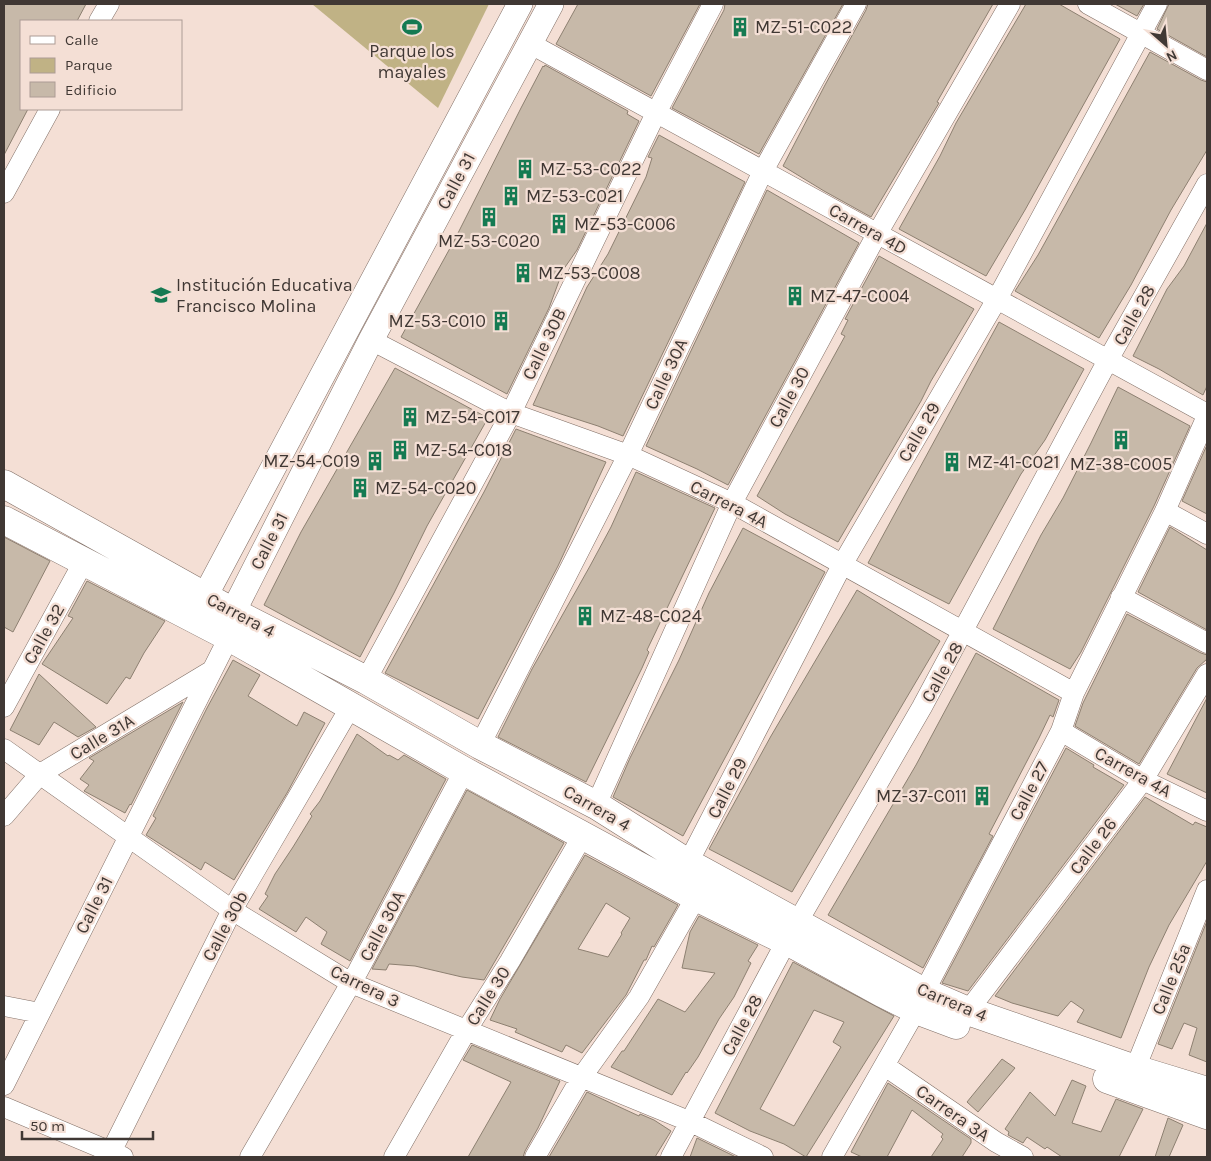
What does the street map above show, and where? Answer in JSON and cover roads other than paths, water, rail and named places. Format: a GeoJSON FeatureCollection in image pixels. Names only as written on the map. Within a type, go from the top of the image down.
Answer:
{"type":"FeatureCollection","features":[{"type":"Feature","properties":{"kind":"main road","name":"Carrera 4"},"geometry":{"type":"LineString","coordinates":[[4,484],[199,607],[231,624],[366,680],[480,745],[596,805],[792,932],[920,1001],[1207,1115]]}},
{"type":"Feature","properties":{"kind":"main road","name":"Carrera 4"},"geometry":{"type":"LineString","coordinates":[[4,520],[84,561],[199,607]]}},
{"type":"Feature","properties":{"kind":"main road","name":"Carrera 4"},"geometry":{"type":"LineString","coordinates":[[231,624],[351,706],[464,771],[696,897],[792,932]]}},
{"type":"Feature","properties":{"kind":"main road","name":"Carrera 4"},"geometry":{"type":"LineString","coordinates":[[920,1001],[968,1011],[1135,1069],[1207,1091]]}},
{"type":"Feature","properties":{"kind":"street"},"geometry":{"type":"LineString","coordinates":[[100,20],[109,4]]}},
{"type":"Feature","properties":{"kind":"street","name":"Calle 31"},"geometry":{"type":"LineString","coordinates":[[199,607],[520,4]]}},
{"type":"Feature","properties":{"kind":"street","name":"Calle 31"},"geometry":{"type":"LineString","coordinates":[[4,1085],[212,671],[231,624],[372,340],[551,4]]}},
{"type":"Feature","properties":{"kind":"street","name":"Calle 30B"},"geometry":{"type":"LineString","coordinates":[[366,680],[511,413],[656,113],[713,4]]}},
{"type":"Feature","properties":{"kind":"street","name":"Calle 30A"},"geometry":{"type":"LineString","coordinates":[[480,745],[628,455],[763,171],[856,4]]}},
{"type":"Feature","properties":{"kind":"street","name":"Calle 30"},"geometry":{"type":"LineString","coordinates":[[596,805],[732,503],[876,234],[1010,4]]}},
{"type":"Feature","properties":{"kind":"street"},"geometry":{"type":"LineString","coordinates":[[1088,4],[1207,70]]}},
{"type":"Feature","properties":{"kind":"street","name":"Calle 29"},"geometry":{"type":"LineString","coordinates":[[688,863],[842,566],[997,299],[1157,4]]}},
{"type":"Feature","properties":{"kind":"street","name":"Carrera 4D"},"geometry":{"type":"LineString","coordinates":[[529,44],[1207,415]]}},
{"type":"Feature","properties":{"kind":"street"},"geometry":{"type":"LineString","coordinates":[[4,193],[12,160],[49,110]]}},
{"type":"Feature","properties":{"kind":"street","name":"Calle 28"},"geometry":{"type":"LineString","coordinates":[[671,1157],[792,932],[963,633],[1108,360],[1207,184]]}},
{"type":"Feature","properties":{"kind":"street","name":"Carrera 4A"},"geometry":{"type":"LineString","coordinates":[[372,340],[511,413],[628,455],[732,503],[1074,694]]}},
{"type":"Feature","properties":{"kind":"street","name":"Calle 27"},"geometry":{"type":"LineString","coordinates":[[832,1157],[920,1001],[1061,731],[1074,694],[1165,511],[1207,415]]}},
{"type":"Feature","properties":{"kind":"street"},"geometry":{"type":"LineString","coordinates":[[1165,511],[1207,534]]}},
{"type":"Feature","properties":{"kind":"street","name":"Calle 32"},"geometry":{"type":"LineString","coordinates":[[4,707],[84,561]]}},
{"type":"Feature","properties":{"kind":"street"},"geometry":{"type":"LineString","coordinates":[[1121,597],[1207,644]]}},
{"type":"Feature","properties":{"kind":"street","name":"Calle 31A"},"geometry":{"type":"LineString","coordinates":[[4,816],[40,774],[212,671]]}},
{"type":"Feature","properties":{"kind":"street","name":"Calle 26"},"geometry":{"type":"LineString","coordinates":[[968,1011],[1143,780],[1207,674]]}},
{"type":"Feature","properties":{"kind":"street","name":"Calle 30b"},"geometry":{"type":"LineString","coordinates":[[117,1154],[232,910],[351,706]]}},
{"type":"Feature","properties":{"kind":"street","name":"Carrera 4A"},"geometry":{"type":"LineString","coordinates":[[1061,731],[1143,780],[1207,810]]}},
{"type":"Feature","properties":{"kind":"street","name":"Carrera 3"},"geometry":{"type":"LineString","coordinates":[[4,749],[232,910],[351,983],[691,1122],[763,1157]]}},
{"type":"Feature","properties":{"kind":"street","name":"Calle 30A"},"geometry":{"type":"LineString","coordinates":[[250,1157],[351,983],[464,771]]}},
{"type":"Feature","properties":{"kind":"street","name":"Calle 30"},"geometry":{"type":"LineString","coordinates":[[394,1157],[466,1031],[510,961],[583,835]]}},
{"type":"Feature","properties":{"kind":"street","name":"Calle 25a"},"geometry":{"type":"LineString","coordinates":[[1135,1069],[1207,890]]}},
{"type":"Feature","properties":{"kind":"street"},"geometry":{"type":"LineString","coordinates":[[535,1157],[581,1078],[639,997],[696,897]]}},
{"type":"Feature","properties":{"kind":"street"},"geometry":{"type":"LineString","coordinates":[[4,1006],[40,1013]]}},
{"type":"Feature","properties":{"kind":"street","name":"Carrera 3A"},"geometry":{"type":"LineString","coordinates":[[885,1066],[991,1150],[1023,1157]]}},
{"type":"Feature","properties":{"kind":"street"},"geometry":{"type":"LineString","coordinates":[[4,1107],[117,1154]]}},
{"type":"Feature","properties":{"kind":"place","name":"Parque los mayales"},"geometry":{"type":"Point","coordinates":[412,27]}},
{"type":"Feature","properties":{"kind":"place","name":"MZ-51-C022"},"geometry":{"type":"Point","coordinates":[740,27]}},
{"type":"Feature","properties":{"kind":"place","name":"MZ-53-C022"},"geometry":{"type":"Point","coordinates":[525,169]}},
{"type":"Feature","properties":{"kind":"place","name":"MZ-53-C021"},"geometry":{"type":"Point","coordinates":[511,196]}},
{"type":"Feature","properties":{"kind":"place","name":"MZ-53-C020"},"geometry":{"type":"Point","coordinates":[489,217]}},
{"type":"Feature","properties":{"kind":"place","name":"MZ-53-C006"},"geometry":{"type":"Point","coordinates":[559,224]}},
{"type":"Feature","properties":{"kind":"place","name":"MZ-53-C008"},"geometry":{"type":"Point","coordinates":[523,273]}},
{"type":"Feature","properties":{"kind":"place","name":"Institución Educativa Francisco Molina"},"geometry":{"type":"Point","coordinates":[161,295]}},
{"type":"Feature","properties":{"kind":"place","name":"MZ-47-C004"},"geometry":{"type":"Point","coordinates":[795,296]}},
{"type":"Feature","properties":{"kind":"place","name":"MZ-53-C010"},"geometry":{"type":"Point","coordinates":[501,321]}},
{"type":"Feature","properties":{"kind":"place","name":"MZ-54-C017"},"geometry":{"type":"Point","coordinates":[410,417]}},
{"type":"Feature","properties":{"kind":"place","name":"MZ-38-C005"},"geometry":{"type":"Point","coordinates":[1121,440]}},
{"type":"Feature","properties":{"kind":"place","name":"MZ-54-C018"},"geometry":{"type":"Point","coordinates":[400,450]}},
{"type":"Feature","properties":{"kind":"place","name":"MZ-54-C019"},"geometry":{"type":"Point","coordinates":[375,461]}},
{"type":"Feature","properties":{"kind":"place","name":"MZ-41-C021"},"geometry":{"type":"Point","coordinates":[952,462]}},
{"type":"Feature","properties":{"kind":"place","name":"MZ-54-C020"},"geometry":{"type":"Point","coordinates":[360,488]}},
{"type":"Feature","properties":{"kind":"place","name":"MZ-48-C024"},"geometry":{"type":"Point","coordinates":[585,616]}},
{"type":"Feature","properties":{"kind":"place","name":"MZ-37-C011"},"geometry":{"type":"Point","coordinates":[982,796]}}]}
